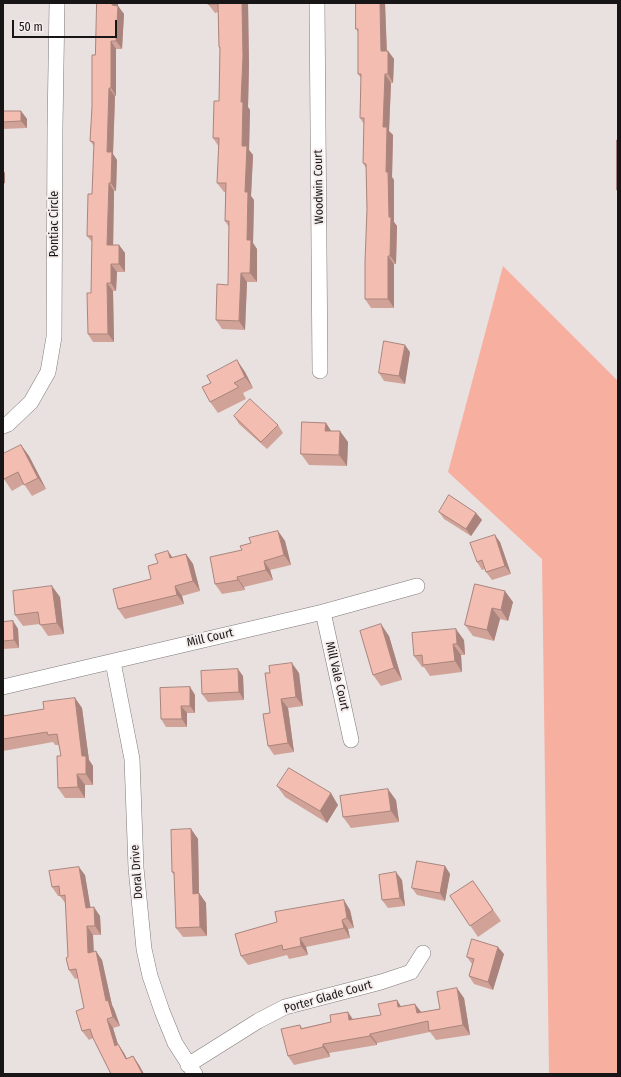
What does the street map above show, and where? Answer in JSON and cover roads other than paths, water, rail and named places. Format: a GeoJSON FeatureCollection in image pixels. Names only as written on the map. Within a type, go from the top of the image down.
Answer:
{"type":"FeatureCollection","features":[{"type":"Feature","properties":{"kind":"street","name":"Pontiac Circle"},"geometry":{"type":"LineString","coordinates":[[3,426],[8,424],[32,402],[48,372],[54,337],[57,3]]}},
{"type":"Feature","properties":{"kind":"street","name":"Woodwin Court"},"geometry":{"type":"LineString","coordinates":[[317,3],[320,371]]}},
{"type":"Feature","properties":{"kind":"street","name":"Mill Court"},"geometry":{"type":"LineString","coordinates":[[3,687],[322,612],[417,586]]}},
{"type":"Feature","properties":{"kind":"street","name":"Mill Vale Court"},"geometry":{"type":"LineString","coordinates":[[322,612],[351,740]]}},
{"type":"Feature","properties":{"kind":"street","name":"Doral Drive"},"geometry":{"type":"LineString","coordinates":[[113,662],[132,759],[136,868],[144,949],[150,976],[162,1011],[175,1043],[191,1069]]}},
{"type":"Feature","properties":{"kind":"street","name":"Porter Glade Court"},"geometry":{"type":"LineString","coordinates":[[191,1069],[258,1021],[285,1007],[381,982],[411,972],[424,953]]}}]}
